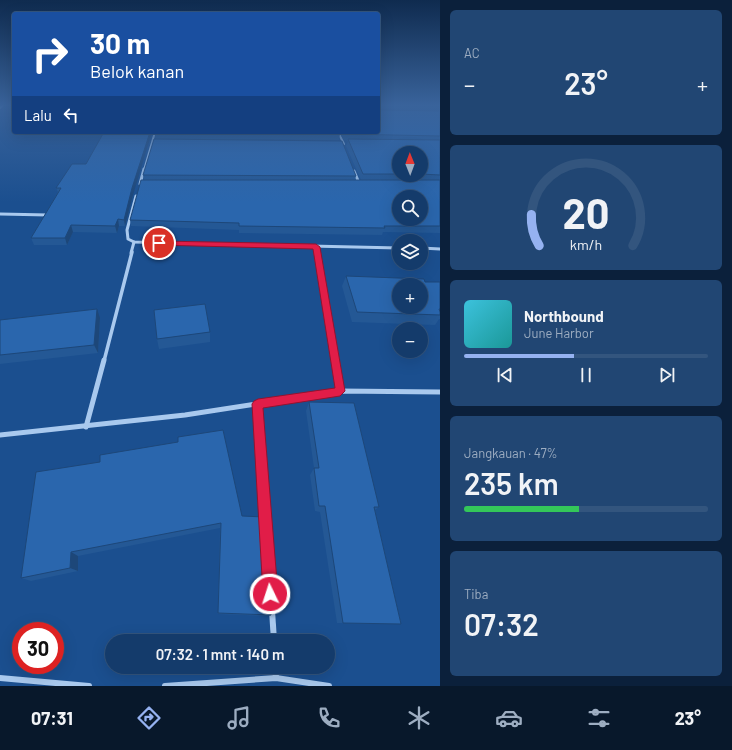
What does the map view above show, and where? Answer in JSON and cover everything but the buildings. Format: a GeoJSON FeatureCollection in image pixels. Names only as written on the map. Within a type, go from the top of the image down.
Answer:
{"type":"FeatureCollection","features":[{"type":"Feature","properties":{"kind":"street"},"geometry":{"type":"LineString","coordinates":[[153,138],[127,230],[128,239],[134,242],[392,248]]}},
{"type":"Feature","properties":{"kind":"street"},"geometry":{"type":"LineString","coordinates":[[341,138],[346,150]]}},
{"type":"Feature","properties":{"kind":"street"},"geometry":{"type":"LineString","coordinates":[[152,141],[160,141]]}},
{"type":"Feature","properties":{"kind":"street"},"geometry":{"type":"LineString","coordinates":[[335,143],[350,143]]}},
{"type":"Feature","properties":{"kind":"street"},"geometry":{"type":"LineString","coordinates":[[354,170],[359,183]]}},
{"type":"Feature","properties":{"kind":"street"},"geometry":{"type":"LineString","coordinates":[[140,183],[148,183]]}},
{"type":"Feature","properties":{"kind":"street"},"geometry":{"type":"LineString","coordinates":[[351,183],[366,183]]}},
{"type":"Feature","properties":{"kind":"street"},"geometry":{"type":"LineString","coordinates":[[0,214],[48,215]]}},
{"type":"Feature","properties":{"kind":"street"},"geometry":{"type":"LineString","coordinates":[[86,427],[115,321],[134,242]]}},
{"type":"Feature","properties":{"kind":"street"},"geometry":{"type":"LineString","coordinates":[[316,247],[340,391]]}},
{"type":"Feature","properties":{"kind":"street"},"geometry":{"type":"LineString","coordinates":[[428,248],[440,248]]}},
{"type":"Feature","properties":{"kind":"street"},"geometry":{"type":"LineString","coordinates":[[0,435],[86,427],[258,404],[340,391],[440,392]]}},
{"type":"Feature","properties":{"kind":"street"},"geometry":{"type":"LineString","coordinates":[[258,404],[274,634]]}},
{"type":"Feature","properties":{"kind":"street"},"geometry":{"type":"LineString","coordinates":[[276,674],[276,678]]}},
{"type":"Feature","properties":{"kind":"street"},"geometry":{"type":"LineString","coordinates":[[0,678],[89,686]]}},
{"type":"Feature","properties":{"kind":"street"},"geometry":{"type":"LineString","coordinates":[[166,686],[276,678],[329,686]]}},
{"type":"Feature","properties":{"kind":"route"},"geometry":{"type":"LineString","coordinates":[[159,243],[316,247],[340,391],[258,404],[270,594]]}}]}
